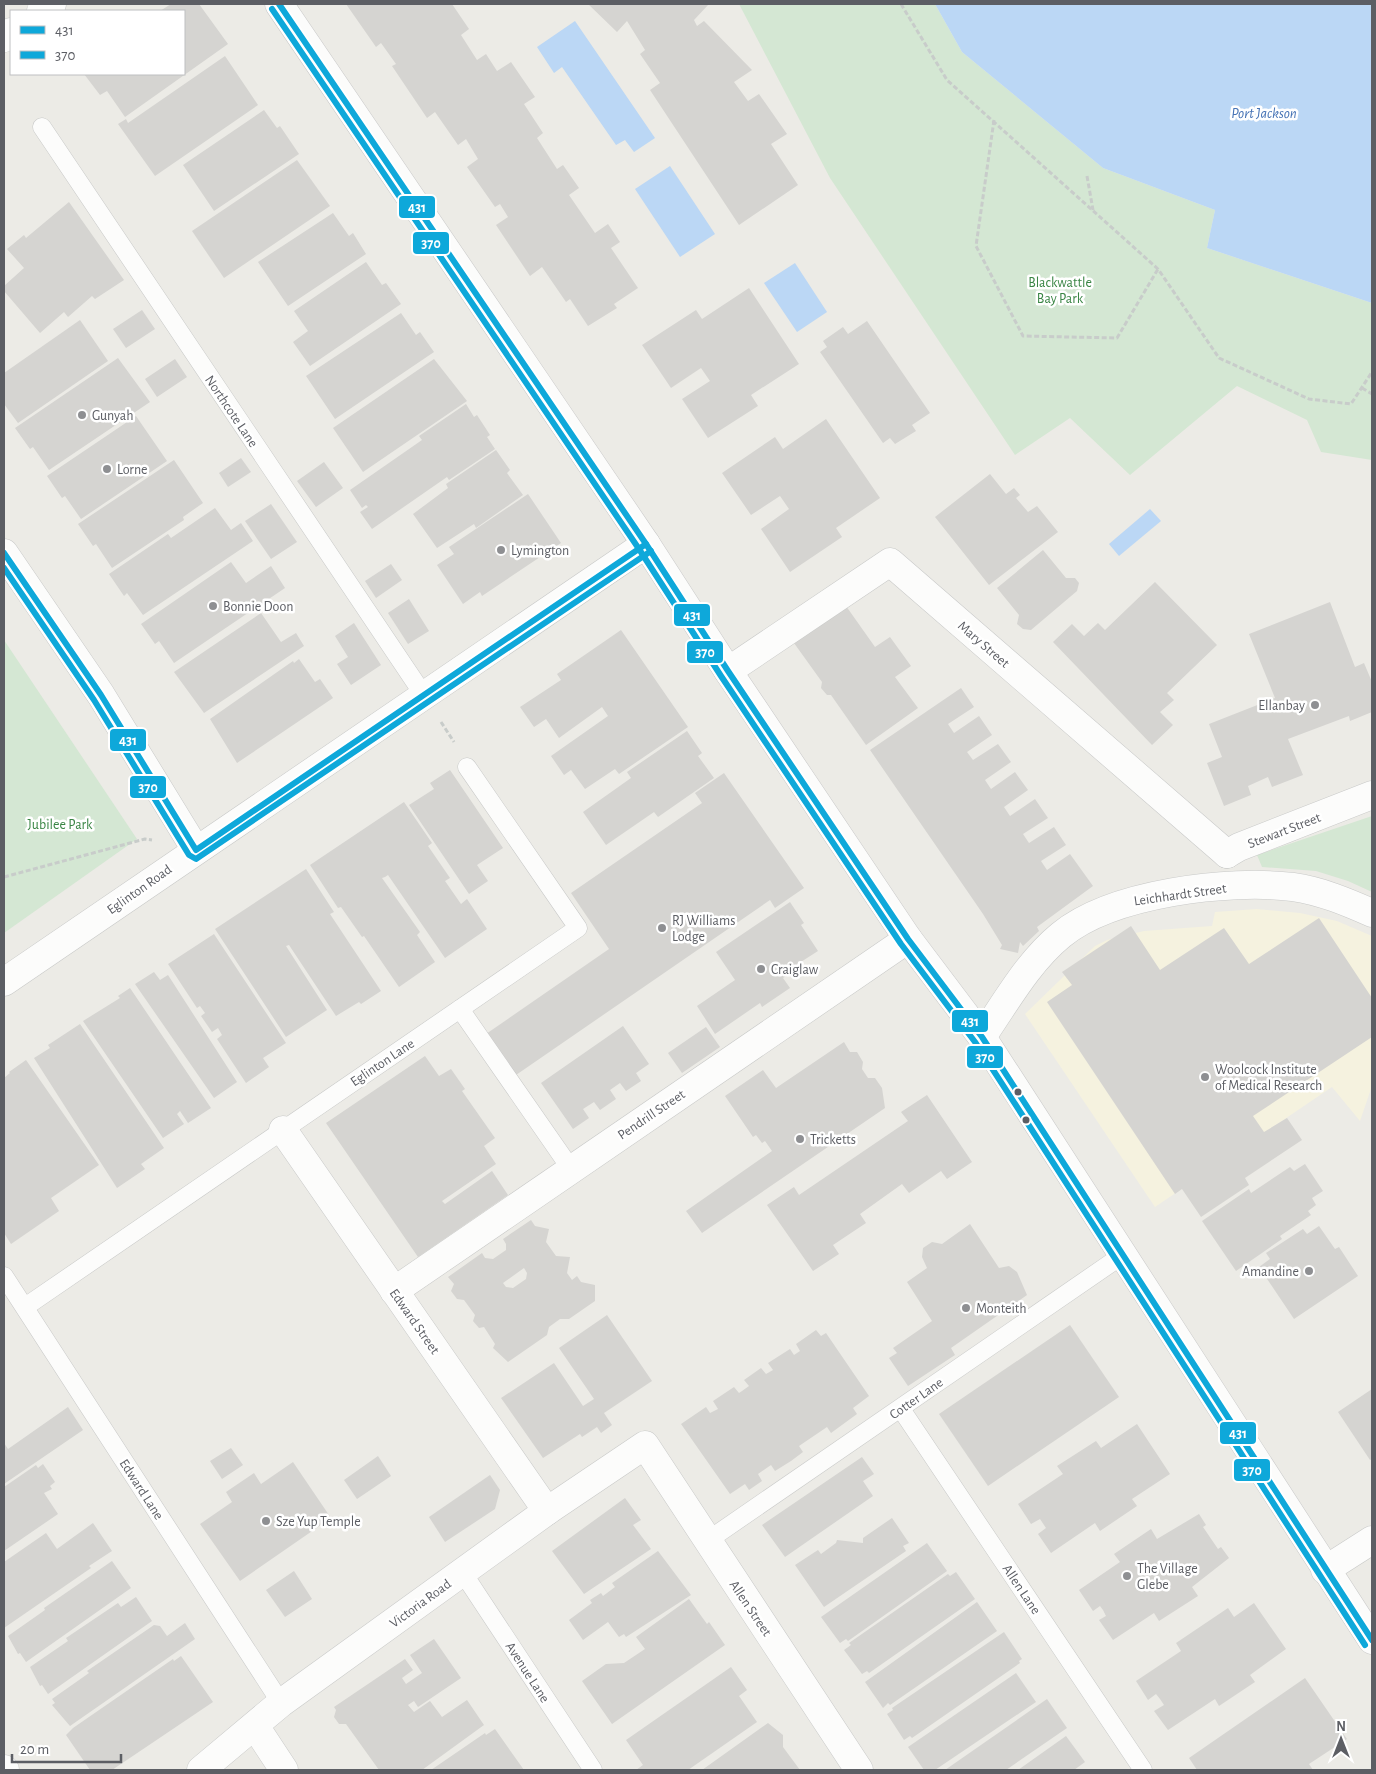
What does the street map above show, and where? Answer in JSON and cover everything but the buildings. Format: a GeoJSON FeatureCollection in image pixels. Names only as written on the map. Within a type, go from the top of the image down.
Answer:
{"type":"FeatureCollection","features":[{"type":"Feature","properties":{"kind":"street"},"geometry":{"type":"LineString","coordinates":[[278,4],[646,544],[728,671],[908,938],[982,1037],[1372,1640]]}},
{"type":"Feature","properties":{"kind":"street","name":"Eglinton Road"},"geometry":{"type":"LineString","coordinates":[[4,982],[423,694],[646,544]]}},
{"type":"Feature","properties":{"kind":"street"},"geometry":{"type":"LineString","coordinates":[[4,553],[101,695],[196,850]]}},
{"type":"Feature","properties":{"kind":"street","name":"Mary Street"},"geometry":{"type":"LineString","coordinates":[[728,671],[890,562],[1227,854]]}},
{"type":"Feature","properties":{"kind":"street","name":"Stewart Street"},"geometry":{"type":"LineString","coordinates":[[1227,854],[1239,847],[1372,795]]}},
{"type":"Feature","properties":{"kind":"street"},"geometry":{"type":"LineString","coordinates":[[1227,854],[1231,887]]}},
{"type":"Feature","properties":{"kind":"street","name":"Leichhardt Street"},"geometry":{"type":"LineString","coordinates":[[982,1037],[1036,959],[1071,928],[1106,910],[1132,900],[1158,895],[1231,887],[1276,886],[1307,890],[1372,913]]}},
{"type":"Feature","properties":{"kind":"street","name":"Pendrill Street"},"geometry":{"type":"LineString","coordinates":[[394,1290],[908,938]]}},
{"type":"Feature","properties":{"kind":"street","name":"Edward Street"},"geometry":{"type":"LineString","coordinates":[[283,1130],[547,1511]]}},
{"type":"Feature","properties":{"kind":"street","name":"Victoria Road"},"geometry":{"type":"LineString","coordinates":[[201,1770],[280,1703],[547,1511],[645,1445]]}},
{"type":"Feature","properties":{"kind":"street","name":"Allen Street"},"geometry":{"type":"LineString","coordinates":[[645,1445],[860,1770]]}},
{"type":"Feature","properties":{"kind":"street"},"geometry":{"type":"LineString","coordinates":[[1325,1570],[1372,1540]]}},
{"type":"Feature","properties":{"kind":"street"},"geometry":{"type":"LineString","coordinates":[[255,1726],[284,1770]]}},
{"type":"Feature","properties":{"kind":"lane","name":"Northcote Lane"},"geometry":{"type":"LineString","coordinates":[[42,127],[423,694]]}},
{"type":"Feature","properties":{"kind":"lane","name":"Eglinton Lane"},"geometry":{"type":"LineString","coordinates":[[24,1307],[578,928],[467,767]]}},
{"type":"Feature","properties":{"kind":"lane"},"geometry":{"type":"LineString","coordinates":[[460,1009],[571,1169]]}},
{"type":"Feature","properties":{"kind":"lane","name":"Cotter Lane"},"geometry":{"type":"LineString","coordinates":[[707,1541],[1124,1254]]}},
{"type":"Feature","properties":{"kind":"lane","name":"Edward Lane"},"geometry":{"type":"LineString","coordinates":[[4,1276],[280,1703]]}},
{"type":"Feature","properties":{"kind":"lane","name":"Allen Lane"},"geometry":{"type":"LineString","coordinates":[[901,1408],[1143,1770]]}},
{"type":"Feature","properties":{"kind":"lane","name":"Avenue Lane"},"geometry":{"type":"LineString","coordinates":[[463,1573],[593,1770]]}},
{"type":"Feature","properties":{"kind":"path"},"geometry":{"type":"LineString","coordinates":[[901,4],[947,80],[994,120],[1158,269],[1219,358],[1309,399],[1351,404],[1372,372]]}},
{"type":"Feature","properties":{"kind":"path"},"geometry":{"type":"LineString","coordinates":[[994,120],[976,246],[1023,336],[1117,338],[1158,269]]}},
{"type":"Feature","properties":{"kind":"path"},"geometry":{"type":"LineString","coordinates":[[1087,176],[1093,210]]}},
{"type":"Feature","properties":{"kind":"path"},"geometry":{"type":"LineString","coordinates":[[1362,388],[1372,394]]}},
{"type":"Feature","properties":{"kind":"path"},"geometry":{"type":"LineString","coordinates":[[4,877],[145,839]]}},
{"type":"Feature","properties":{"kind":"shaded area","name":"Woolcock Institute of Medical Research"},"geometry":{"type":"Polygon","coordinates":[[[1257,909],[1300,913],[1337,921],[1372,936],[1372,1086],[1360,1121],[1332,1087],[1155,1207],[1025,1014],[1095,946],[1107,940],[1144,931],[1212,926],[1215,912],[1257,909]]]}},
{"type":"Feature","properties":{"kind":"green space","name":"Blackwattle Bay Park"},"geometry":{"type":"Polygon","coordinates":[[[739,4],[935,4],[962,52],[1103,168],[1215,210],[1207,248],[1372,303],[1372,460],[1321,452],[1307,420],[1237,386],[1130,475],[1070,418],[1015,455],[830,178],[739,4]]]}},
{"type":"Feature","properties":{"kind":"green space","name":"Jubilee Park"},"geometry":{"type":"Polygon","coordinates":[[[4,640],[137,839],[4,933],[4,640]]]}},
{"type":"Feature","properties":{"kind":"green space"},"geometry":{"type":"Polygon","coordinates":[[[1372,816],[1372,892],[1348,881],[1316,871],[1262,867],[1257,855],[1372,816]]]}},
{"type":"Feature","properties":{"kind":"water","name":"Port Jackson"},"geometry":{"type":"Polygon","coordinates":[[[935,4],[1372,4],[1372,303],[1207,248],[1215,210],[1103,168],[962,52],[935,4]]]}},
{"type":"Feature","properties":{"kind":"water"},"geometry":{"type":"Polygon","coordinates":[[[575,21],[655,138],[634,152],[625,140],[616,145],[562,67],[554,73],[537,47],[575,21]]]}},
{"type":"Feature","properties":{"kind":"water"},"geometry":{"type":"Polygon","coordinates":[[[670,166],[715,234],[680,257],[635,189],[670,166]]]}},
{"type":"Feature","properties":{"kind":"water"},"geometry":{"type":"Polygon","coordinates":[[[795,263],[827,312],[797,332],[764,283],[795,263]]]}},
{"type":"Feature","properties":{"kind":"water"},"geometry":{"type":"Polygon","coordinates":[[[1150,509],[1161,521],[1119,556],[1109,544],[1150,509]]]}},
{"type":"Feature","properties":{"kind":"transit line","name":"431"},"geometry":{"type":"LineString","coordinates":[[279,4],[646,544],[728,671],[908,939],[982,1037],[1372,1640]]}},
{"type":"Feature","properties":{"kind":"transit line","name":"370"},"geometry":{"type":"LineString","coordinates":[[272,9],[639,549],[721,676],[901,944],[975,1042],[1365,1645]]}},
{"type":"Feature","properties":{"kind":"transit line","name":"431"},"geometry":{"type":"LineString","coordinates":[[4,553],[101,695],[196,850],[646,544]]}},
{"type":"Feature","properties":{"kind":"transit line","name":"370"},"geometry":{"type":"LineString","coordinates":[[4,568],[94,700],[189,855],[196,859],[651,551]]}},
{"type":"Feature","properties":{"kind":"place","name":"Gunyah"},"geometry":{"type":"Point","coordinates":[82,415]}},
{"type":"Feature","properties":{"kind":"place","name":"Lorne"},"geometry":{"type":"Point","coordinates":[107,469]}},
{"type":"Feature","properties":{"kind":"place","name":"Lymington"},"geometry":{"type":"Point","coordinates":[501,550]}},
{"type":"Feature","properties":{"kind":"place","name":"Bonnie Doon"},"geometry":{"type":"Point","coordinates":[213,606]}},
{"type":"Feature","properties":{"kind":"place","name":"Ellanbay"},"geometry":{"type":"Point","coordinates":[1315,705]}},
{"type":"Feature","properties":{"kind":"place","name":"RJ Williams Lodge"},"geometry":{"type":"Point","coordinates":[662,928]}},
{"type":"Feature","properties":{"kind":"place","name":"Craiglaw"},"geometry":{"type":"Point","coordinates":[761,969]}},
{"type":"Feature","properties":{"kind":"place","name":"Woolcock Institute of Medical Research"},"geometry":{"type":"Point","coordinates":[1205,1077]}},
{"type":"Feature","properties":{"kind":"place","name":"Tricketts"},"geometry":{"type":"Point","coordinates":[800,1139]}},
{"type":"Feature","properties":{"kind":"place","name":"Amandine"},"geometry":{"type":"Point","coordinates":[1309,1271]}},
{"type":"Feature","properties":{"kind":"place","name":"Monteith"},"geometry":{"type":"Point","coordinates":[966,1308]}},
{"type":"Feature","properties":{"kind":"place","name":"Sze Yup Temple"},"geometry":{"type":"Point","coordinates":[266,1521]}},
{"type":"Feature","properties":{"kind":"place","name":"The Village Glebe"},"geometry":{"type":"Point","coordinates":[1127,1576]}}]}
